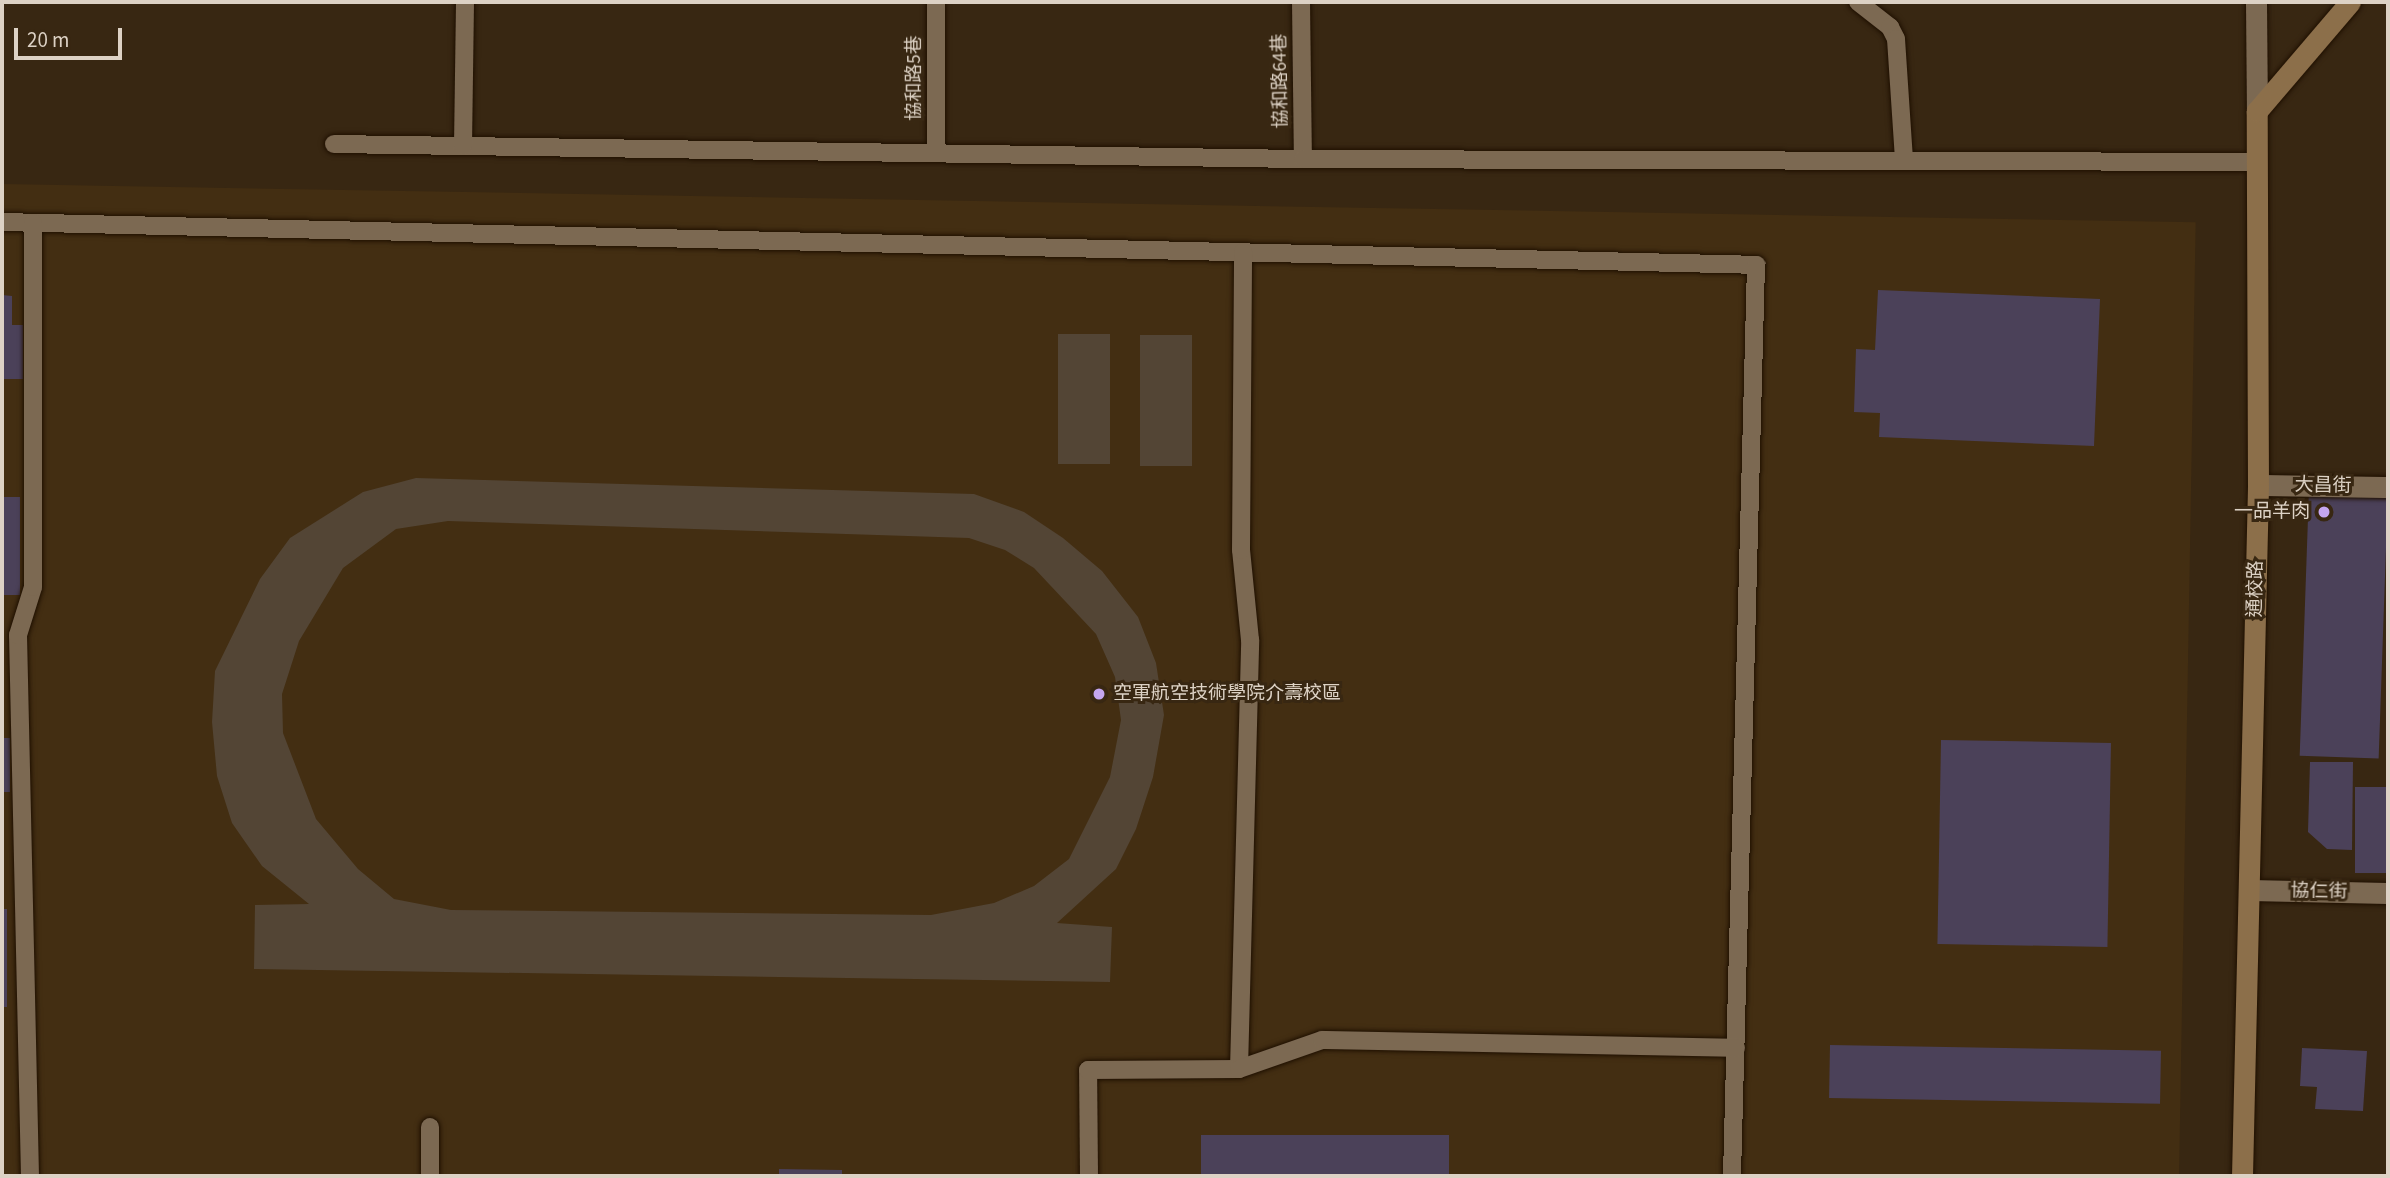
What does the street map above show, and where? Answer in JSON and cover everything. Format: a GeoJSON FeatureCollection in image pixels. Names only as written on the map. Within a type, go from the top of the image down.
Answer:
{"type":"FeatureCollection","features":[{"type":"Feature","properties":{"kind":"street","name":"通校路"},"geometry":{"type":"LineString","coordinates":[[2242,1176],[2259,485],[2256,2]]}},
{"type":"Feature","properties":{"kind":"street"},"geometry":{"type":"LineString","coordinates":[[2257,111],[2350,2]]}},
{"type":"Feature","properties":{"kind":"street","name":"大昌街"},"geometry":{"type":"LineString","coordinates":[[2259,485],[2388,487]]}},
{"type":"Feature","properties":{"kind":"street","name":"協仁街"},"geometry":{"type":"LineString","coordinates":[[2249,890],[2388,893]]}},
{"type":"Feature","properties":{"kind":"lane"},"geometry":{"type":"LineString","coordinates":[[463,146],[465,2]]}},
{"type":"Feature","properties":{"kind":"lane","name":"協和路5巷"},"geometry":{"type":"LineString","coordinates":[[936,2],[936,153]]}},
{"type":"Feature","properties":{"kind":"lane","name":"協和路64巷"},"geometry":{"type":"LineString","coordinates":[[1301,2],[1303,159]]}},
{"type":"Feature","properties":{"kind":"lane"},"geometry":{"type":"LineString","coordinates":[[1858,2],[1890,27],[1896,39],[1905,161]]}},
{"type":"Feature","properties":{"kind":"lane"},"geometry":{"type":"LineString","coordinates":[[334,144],[1303,159],[2255,162]]}},
{"type":"Feature","properties":{"kind":"lane"},"geometry":{"type":"LineString","coordinates":[[2,222],[1756,265],[1732,1176]]}},
{"type":"Feature","properties":{"kind":"lane"},"geometry":{"type":"LineString","coordinates":[[30,1176],[18,635],[33,587],[33,223]]}},
{"type":"Feature","properties":{"kind":"lane"},"geometry":{"type":"LineString","coordinates":[[1239,1069],[1250,640],[1241,550],[1243,252]]}},
{"type":"Feature","properties":{"kind":"lane"},"geometry":{"type":"LineString","coordinates":[[1089,1176],[1088,1070],[1239,1069],[1322,1041],[1736,1048]]}},
{"type":"Feature","properties":{"kind":"lane"},"geometry":{"type":"LineString","coordinates":[[430,1127],[430,1176]]}},
{"type":"Feature","properties":{"kind":"shaded area","name":"空軍航空技術學院介壽校區"},"geometry":{"type":"Polygon","coordinates":[[[2,184],[2196,222],[2179,1176],[2,1176],[2,184]]]}},
{"type":"Feature","properties":{"kind":"shaded area"},"geometry":{"type":"Polygon","coordinates":[[[1058,334],[1110,334],[1110,464],[1058,464],[1058,334]]]}},
{"type":"Feature","properties":{"kind":"shaded area"},"geometry":{"type":"Polygon","coordinates":[[[1140,335],[1192,335],[1192,466],[1140,466],[1140,335]]]}},
{"type":"Feature","properties":{"kind":"shaded area"},"geometry":{"type":"Polygon","coordinates":[[[416,478],[974,494],[1024,512],[1063,538],[1102,571],[1138,617],[1156,663],[1164,715],[1153,777],[1136,829],[1116,869],[1057,923],[1112,927],[1110,982],[254,969],[255,905],[309,904],[262,866],[232,823],[217,776],[212,722],[215,671],[260,579],[290,538],[363,492],[416,478]],[[448,521],[396,529],[343,568],[299,641],[282,694],[283,733],[316,819],[358,869],[394,899],[451,910],[931,915],[994,903],[1034,886],[1069,859],[1110,777],[1121,720],[1115,677],[1096,634],[1034,568],[1005,550],[969,538],[448,521]]]}},
{"type":"Feature","properties":{"kind":"building"},"geometry":{"type":"Polygon","coordinates":[[[1878,290],[2100,299],[2094,446],[1879,437],[1880,413],[1854,412],[1856,349],[1875,350],[1878,290]]]}},
{"type":"Feature","properties":{"kind":"building"},"geometry":{"type":"Polygon","coordinates":[[[2,295],[12,296],[12,325],[23,325],[23,379],[2,379],[2,295]]]}},
{"type":"Feature","properties":{"kind":"building"},"geometry":{"type":"Polygon","coordinates":[[[2309,489],[2388,492],[2379,759],[2300,756],[2309,489]]]}},
{"type":"Feature","properties":{"kind":"building"},"geometry":{"type":"Polygon","coordinates":[[[2,497],[20,497],[20,595],[2,595],[2,497]]]}},
{"type":"Feature","properties":{"kind":"building"},"geometry":{"type":"Polygon","coordinates":[[[2,738],[10,738],[10,792],[2,792],[2,738]]]}},
{"type":"Feature","properties":{"kind":"building"},"geometry":{"type":"Polygon","coordinates":[[[1941,740],[2111,743],[2107,947],[1937,944],[1941,740]]]}},
{"type":"Feature","properties":{"kind":"building"},"geometry":{"type":"Polygon","coordinates":[[[2310,762],[2353,762],[2352,850],[2327,849],[2308,832],[2310,762]]]}},
{"type":"Feature","properties":{"kind":"building"},"geometry":{"type":"Polygon","coordinates":[[[2355,787],[2388,787],[2388,873],[2355,873],[2355,787]]]}},
{"type":"Feature","properties":{"kind":"building"},"geometry":{"type":"Polygon","coordinates":[[[2,909],[7,909],[7,1007],[2,1007],[2,909]]]}},
{"type":"Feature","properties":{"kind":"building"},"geometry":{"type":"Polygon","coordinates":[[[1830,1045],[2161,1051],[2160,1104],[1829,1098],[1830,1045]]]}},
{"type":"Feature","properties":{"kind":"building"},"geometry":{"type":"Polygon","coordinates":[[[2302,1048],[2367,1051],[2363,1111],[2315,1109],[2317,1087],[2300,1086],[2302,1048]]]}},
{"type":"Feature","properties":{"kind":"building"},"geometry":{"type":"Polygon","coordinates":[[[1201,1135],[1449,1135],[1449,1176],[1201,1176],[1201,1135]]]}},
{"type":"Feature","properties":{"kind":"building"},"geometry":{"type":"Polygon","coordinates":[[[779,1169],[842,1170],[842,1176],[779,1176],[779,1169]]]}},
{"type":"Feature","properties":{"kind":"place","name":"一品羊肉"},"geometry":{"type":"Point","coordinates":[2324,512]}},
{"type":"Feature","properties":{"kind":"place","name":"空軍航空技術學院介壽校區"},"geometry":{"type":"Point","coordinates":[1099,694]}}]}
